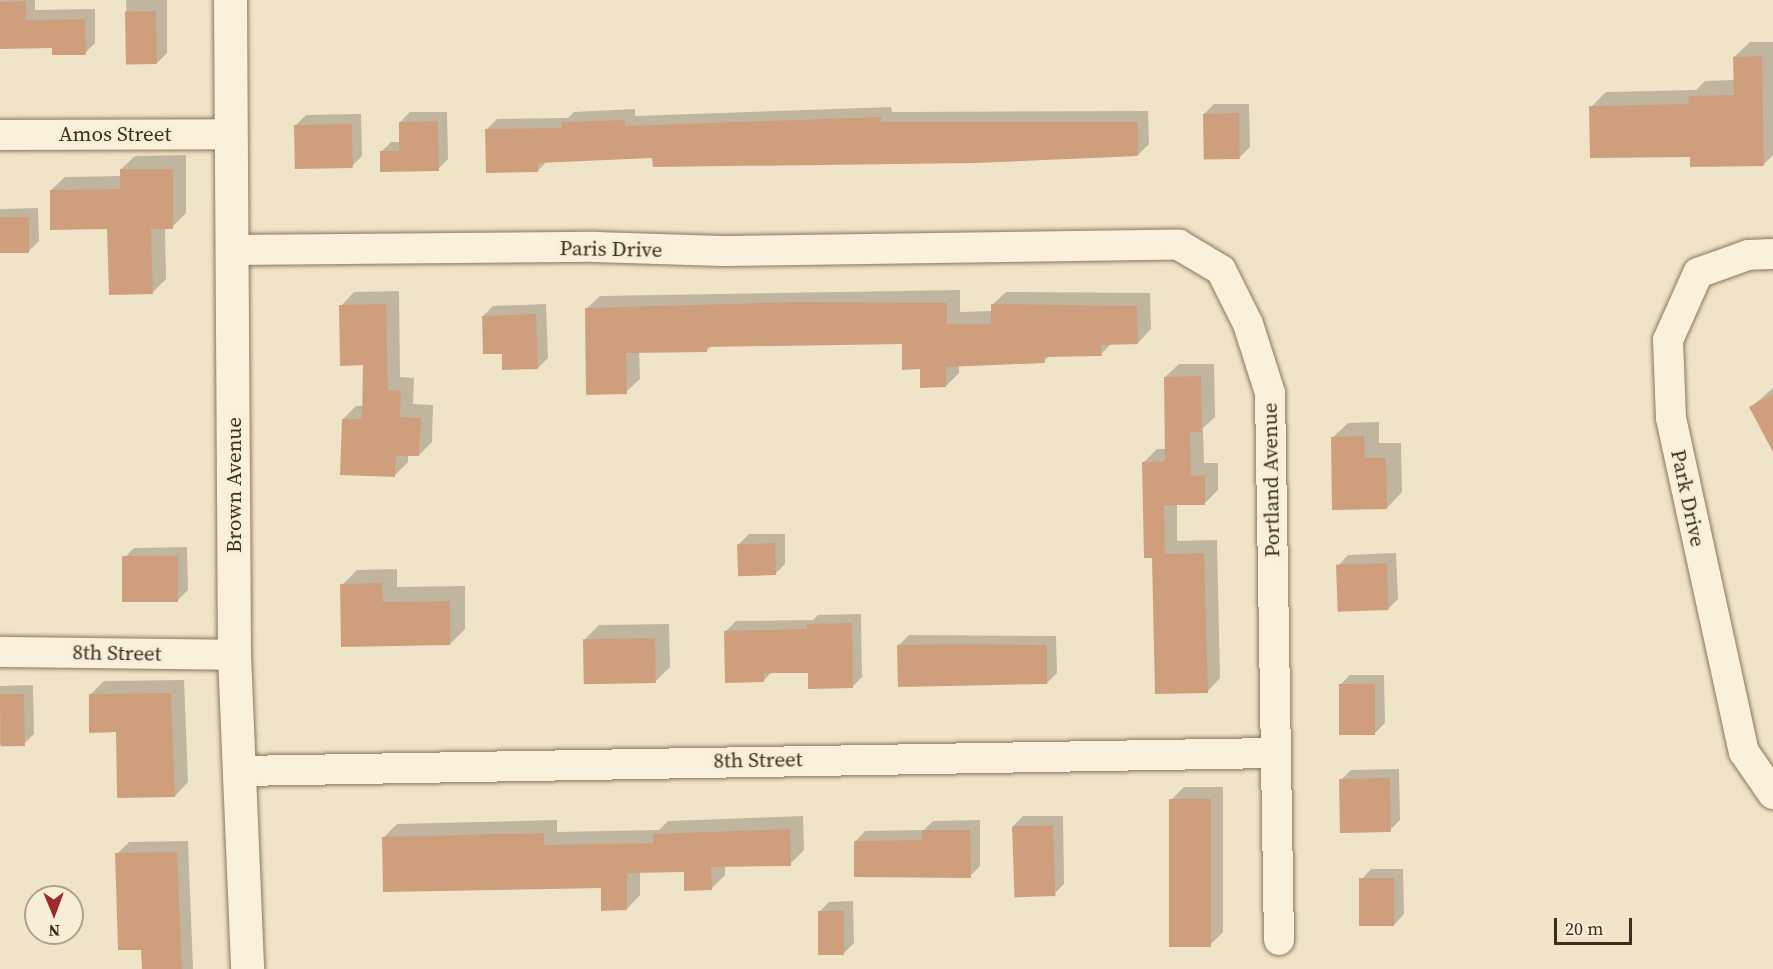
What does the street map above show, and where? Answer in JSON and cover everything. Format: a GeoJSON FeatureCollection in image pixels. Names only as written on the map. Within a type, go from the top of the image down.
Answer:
{"type":"FeatureCollection","features":[{"type":"Feature","properties":{"kind":"street","name":"Brown Avenue"},"geometry":{"type":"LineString","coordinates":[[230,0],[234,655],[247,969]]}},
{"type":"Feature","properties":{"kind":"street","name":"Amos Street"},"geometry":{"type":"LineString","coordinates":[[0,135],[230,134]]}},
{"type":"Feature","properties":{"kind":"street","name":"Portland Avenue"},"geometry":{"type":"LineString","coordinates":[[989,248],[1179,245],[1221,270],[1248,324],[1270,393],[1279,940]]}},
{"type":"Feature","properties":{"kind":"street","name":"Paris Drive"},"geometry":{"type":"LineString","coordinates":[[233,250],[989,248]]}},
{"type":"Feature","properties":{"kind":"street","name":"Park Drive"},"geometry":{"type":"LineString","coordinates":[[1773,254],[1748,255],[1698,273],[1668,340],[1671,418],[1744,752],[1773,794]]}},
{"type":"Feature","properties":{"kind":"street","name":"8th Street"},"geometry":{"type":"LineString","coordinates":[[0,652],[234,655]]}},
{"type":"Feature","properties":{"kind":"street","name":"8th Street"},"geometry":{"type":"LineString","coordinates":[[240,771],[1276,753]]}},
{"type":"Feature","properties":{"kind":"building"},"geometry":{"type":"Polygon","coordinates":[[[26,1],[26,20],[85,19],[86,55],[52,55],[52,48],[0,49],[0,2],[26,1]]]}},
{"type":"Feature","properties":{"kind":"building"},"geometry":{"type":"Polygon","coordinates":[[[156,11],[157,64],[126,65],[125,12],[156,11]]]}},
{"type":"Feature","properties":{"kind":"building"},"geometry":{"type":"Polygon","coordinates":[[[1762,56],[1764,166],[1690,167],[1690,157],[1590,158],[1589,106],[1689,104],[1688,96],[1734,95],[1733,57],[1762,56]]]}},
{"type":"Feature","properties":{"kind":"building"},"geometry":{"type":"Polygon","coordinates":[[[1239,113],[1240,159],[1204,160],[1203,114],[1239,113]]]}},
{"type":"Feature","properties":{"kind":"building"},"geometry":{"type":"Polygon","coordinates":[[[881,117],[881,122],[1138,122],[1138,156],[975,163],[653,167],[652,158],[538,163],[538,172],[486,173],[485,129],[562,128],[561,122],[625,120],[625,126],[881,117]]]}},
{"type":"Feature","properties":{"kind":"building"},"geometry":{"type":"Polygon","coordinates":[[[438,121],[439,171],[380,172],[380,151],[399,151],[399,122],[438,121]]]}},
{"type":"Feature","properties":{"kind":"building"},"geometry":{"type":"Polygon","coordinates":[[[352,124],[353,168],[295,169],[294,125],[352,124]]]}},
{"type":"Feature","properties":{"kind":"building"},"geometry":{"type":"Polygon","coordinates":[[[120,169],[173,169],[173,229],[151,229],[153,294],[109,295],[107,229],[50,230],[50,190],[120,189],[120,169]]]}},
{"type":"Feature","properties":{"kind":"building"},"geometry":{"type":"Polygon","coordinates":[[[0,217],[29,217],[29,253],[0,253],[0,217]]]}},
{"type":"Feature","properties":{"kind":"building"},"geometry":{"type":"Polygon","coordinates":[[[797,302],[947,303],[947,324],[991,324],[991,304],[1137,306],[1138,344],[1101,345],[1102,356],[1044,357],[1045,363],[946,367],[946,387],[920,388],[920,369],[902,370],[902,344],[707,347],[707,352],[626,353],[627,394],[586,395],[585,308],[797,302]]]}},
{"type":"Feature","properties":{"kind":"building"},"geometry":{"type":"Polygon","coordinates":[[[386,304],[388,390],[401,391],[400,417],[421,418],[419,456],[396,456],[395,477],[340,475],[342,419],[362,419],[363,365],[340,366],[339,305],[386,304]]]}},
{"type":"Feature","properties":{"kind":"building"},"geometry":{"type":"Polygon","coordinates":[[[536,314],[538,369],[502,370],[502,354],[483,354],[482,316],[536,314]]]}},
{"type":"Feature","properties":{"kind":"building"},"geometry":{"type":"Polygon","coordinates":[[[1201,376],[1202,432],[1190,432],[1191,476],[1205,475],[1205,505],[1164,505],[1165,554],[1204,553],[1208,693],[1155,694],[1152,558],[1144,558],[1142,462],[1165,461],[1164,377],[1201,376]]]}},
{"type":"Feature","properties":{"kind":"building"},"geometry":{"type":"Polygon","coordinates":[[[1773,394],[1773,452],[1749,407],[1773,394]]]}},
{"type":"Feature","properties":{"kind":"building"},"geometry":{"type":"Polygon","coordinates":[[[1364,436],[1365,458],[1386,458],[1387,509],[1332,510],[1331,437],[1364,436]]]}},
{"type":"Feature","properties":{"kind":"building"},"geometry":{"type":"Polygon","coordinates":[[[775,543],[776,575],[738,576],[737,544],[775,543]]]}},
{"type":"Feature","properties":{"kind":"building"},"geometry":{"type":"Polygon","coordinates":[[[122,556],[178,556],[178,602],[122,602],[122,556]]]}},
{"type":"Feature","properties":{"kind":"building"},"geometry":{"type":"Polygon","coordinates":[[[1387,563],[1389,610],[1338,612],[1336,565],[1387,563]]]}},
{"type":"Feature","properties":{"kind":"building"},"geometry":{"type":"Polygon","coordinates":[[[382,583],[383,602],[450,601],[450,645],[341,647],[340,584],[382,583]]]}},
{"type":"Feature","properties":{"kind":"building"},"geometry":{"type":"Polygon","coordinates":[[[852,623],[853,688],[808,689],[808,673],[764,673],[764,682],[725,683],[724,631],[807,629],[807,624],[852,623]]]}},
{"type":"Feature","properties":{"kind":"building"},"geometry":{"type":"Polygon","coordinates":[[[655,638],[656,683],[584,684],[583,639],[655,638]]]}},
{"type":"Feature","properties":{"kind":"building"},"geometry":{"type":"Polygon","coordinates":[[[897,645],[1047,645],[1047,684],[898,687],[897,645]]]}},
{"type":"Feature","properties":{"kind":"building"},"geometry":{"type":"Polygon","coordinates":[[[1339,684],[1375,684],[1375,735],[1339,735],[1339,684]]]}},
{"type":"Feature","properties":{"kind":"building"},"geometry":{"type":"Polygon","coordinates":[[[171,693],[175,797],[117,798],[116,732],[89,733],[89,694],[171,693]]]}},
{"type":"Feature","properties":{"kind":"building"},"geometry":{"type":"Polygon","coordinates":[[[0,694],[24,694],[25,746],[1,746],[0,694]]]}},
{"type":"Feature","properties":{"kind":"building"},"geometry":{"type":"Polygon","coordinates":[[[1390,778],[1391,832],[1340,833],[1339,779],[1390,778]]]}},
{"type":"Feature","properties":{"kind":"building"},"geometry":{"type":"Polygon","coordinates":[[[1169,799],[1211,799],[1211,947],[1169,947],[1169,799]]]}},
{"type":"Feature","properties":{"kind":"building"},"geometry":{"type":"Polygon","coordinates":[[[1053,825],[1055,896],[1015,897],[1012,826],[1053,825]]]}},
{"type":"Feature","properties":{"kind":"building"},"geometry":{"type":"Polygon","coordinates":[[[790,829],[791,866],[711,867],[712,890],[684,891],[684,872],[627,873],[627,910],[601,911],[601,888],[383,892],[382,837],[544,833],[544,845],[653,843],[653,834],[790,829]]]}},
{"type":"Feature","properties":{"kind":"building"},"geometry":{"type":"Polygon","coordinates":[[[922,830],[970,830],[971,878],[854,877],[854,841],[922,840],[922,830]]]}},
{"type":"Feature","properties":{"kind":"building"},"geometry":{"type":"Polygon","coordinates":[[[177,852],[182,969],[142,969],[141,950],[118,950],[115,853],[177,852]]]}},
{"type":"Feature","properties":{"kind":"building"},"geometry":{"type":"Polygon","coordinates":[[[1359,878],[1394,878],[1394,926],[1359,926],[1359,878]]]}},
{"type":"Feature","properties":{"kind":"building"},"geometry":{"type":"Polygon","coordinates":[[[818,911],[844,911],[844,955],[818,955],[818,911]]]}}]}
